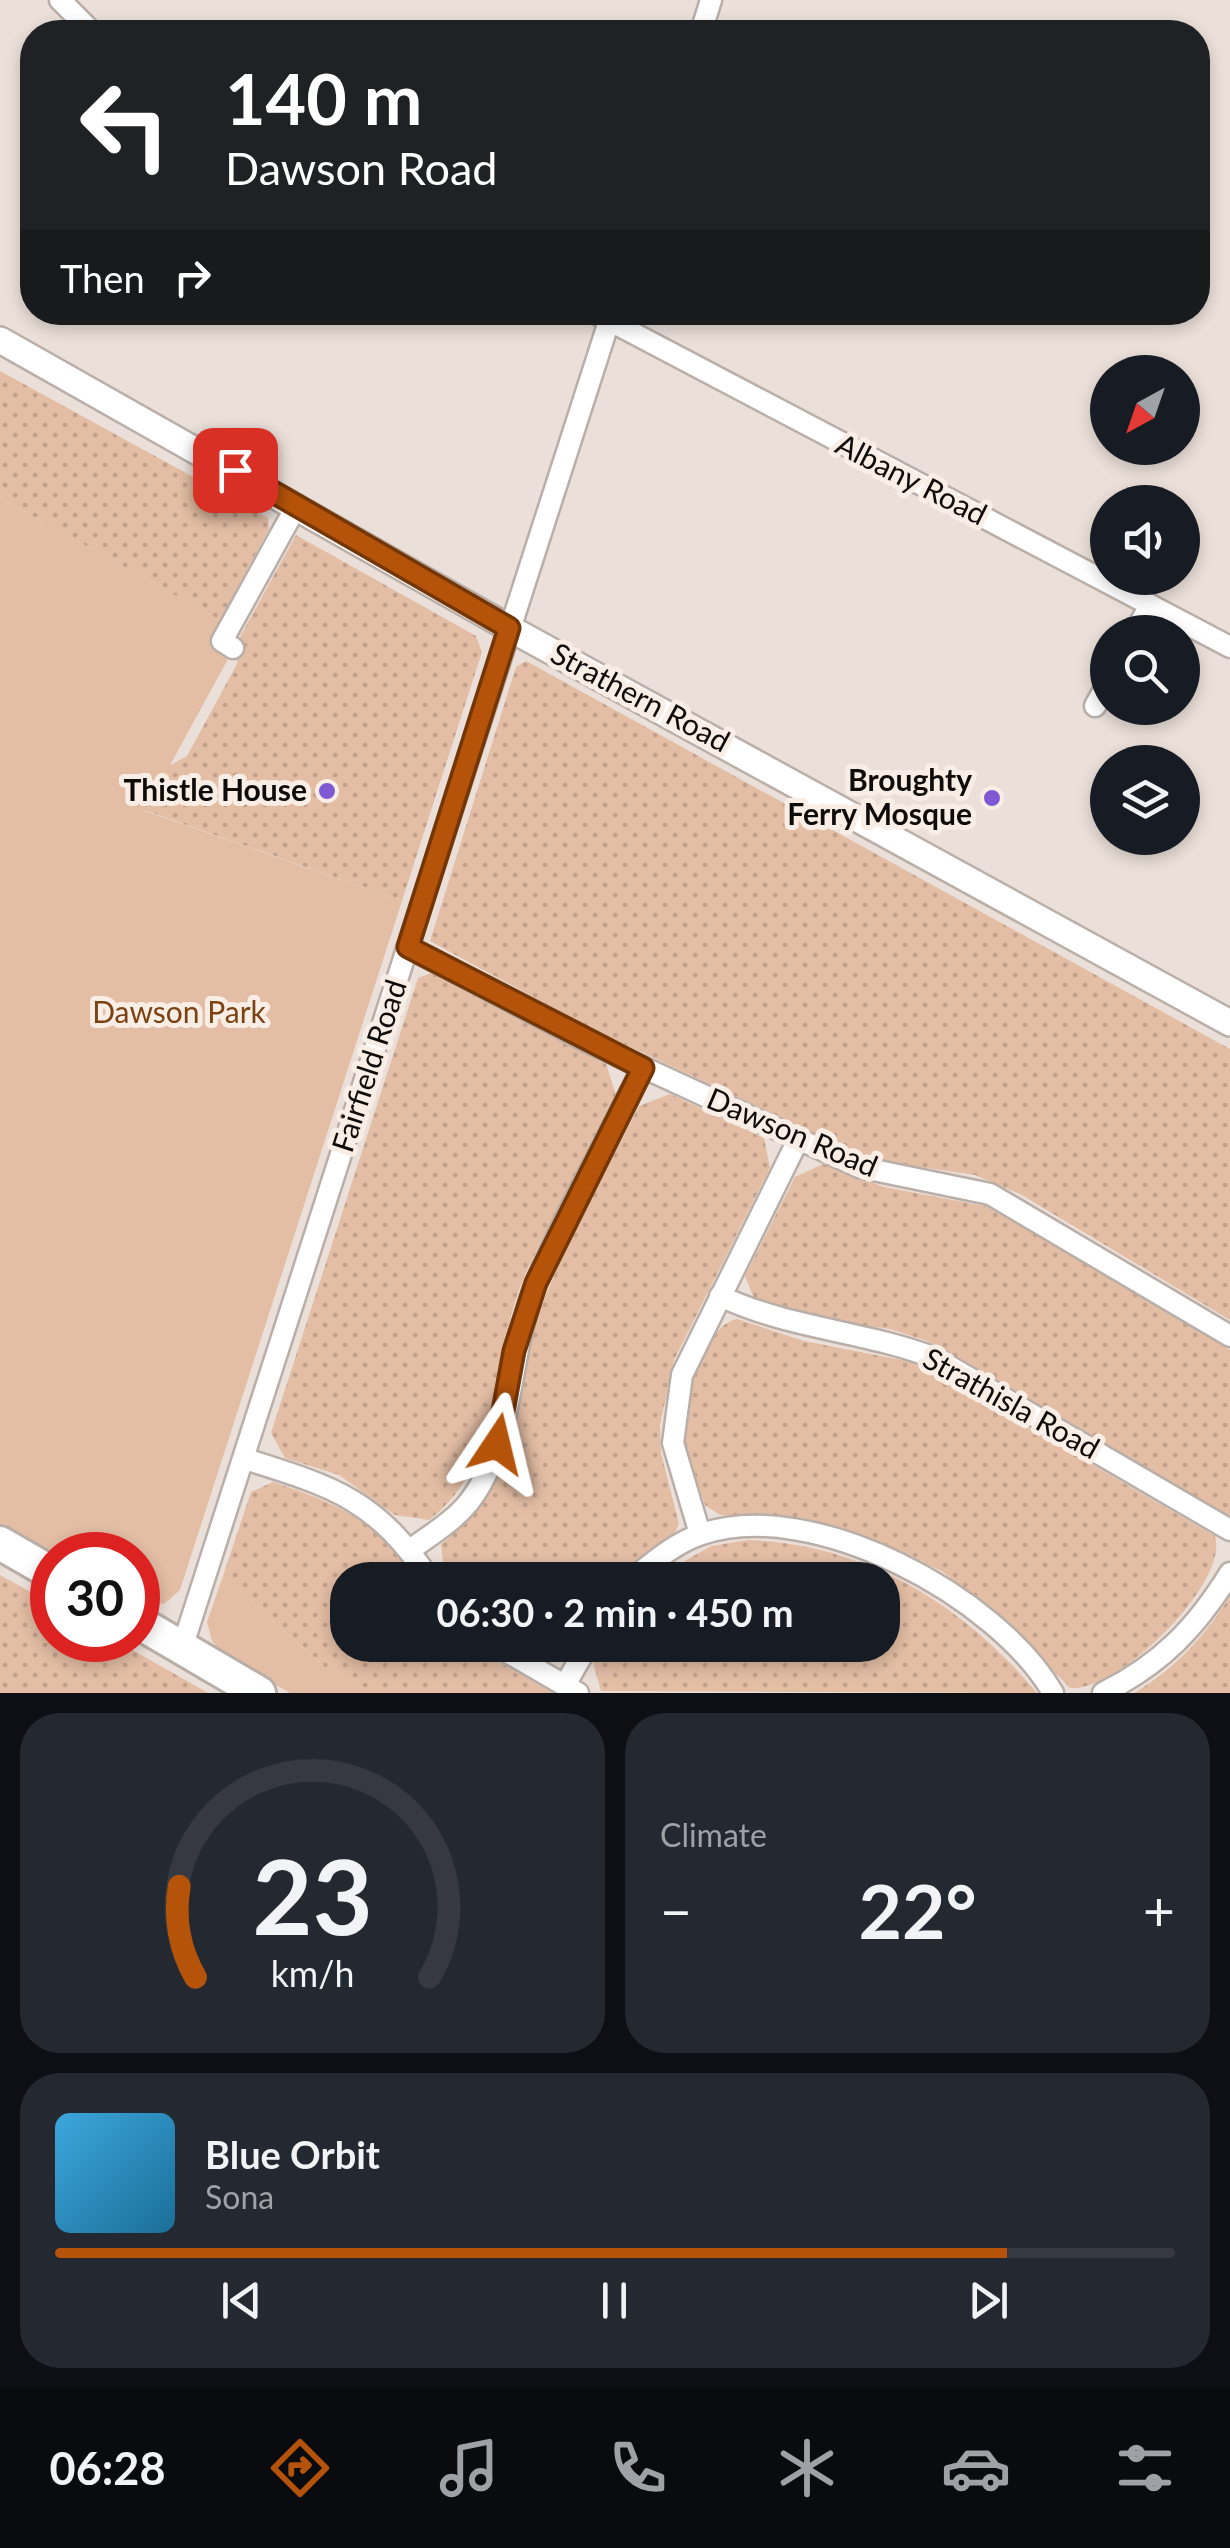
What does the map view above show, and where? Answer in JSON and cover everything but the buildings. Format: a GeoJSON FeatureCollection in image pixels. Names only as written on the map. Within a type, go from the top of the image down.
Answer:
{"type":"FeatureCollection","features":[{"type":"Feature","properties":{"kind":"main road"},"geometry":{"type":"LineString","coordinates":[[0,1543],[30,1560]]}},
{"type":"Feature","properties":{"kind":"main road"},"geometry":{"type":"LineString","coordinates":[[160,1635],[259,1693]]}},
{"type":"Feature","properties":{"kind":"street"},"geometry":{"type":"LineString","coordinates":[[60,0],[80,20]]}},
{"type":"Feature","properties":{"kind":"street","name":"Fairfield Road"},"geometry":{"type":"LineString","coordinates":[[182,1648],[408,947],[601,325]]}},
{"type":"Feature","properties":{"kind":"street","name":"Albany Road"},"geometry":{"type":"LineString","coordinates":[[621,325],[1230,647]]}},
{"type":"Feature","properties":{"kind":"street","name":"Strathern Road"},"geometry":{"type":"LineString","coordinates":[[0,340],[509,628],[1230,1023]]}},
{"type":"Feature","properties":{"kind":"street"},"geometry":{"type":"LineString","coordinates":[[233,648],[222,641],[297,505]]}},
{"type":"Feature","properties":{"kind":"street"},"geometry":{"type":"LineString","coordinates":[[1144,615],[1150,605]]}},
{"type":"Feature","properties":{"kind":"street","name":"Dawson Road"},"geometry":{"type":"LineString","coordinates":[[408,947],[643,1068],[798,1140],[874,1171],[990,1194],[1230,1336]]}},
{"type":"Feature","properties":{"kind":"street"},"geometry":{"type":"LineString","coordinates":[[410,1550],[457,1514],[486,1476],[497,1444],[514,1351],[536,1283],[643,1068]]}},
{"type":"Feature","properties":{"kind":"street"},"geometry":{"type":"LineString","coordinates":[[700,1534],[679,1474],[674,1443],[675,1406],[682,1375],[798,1140]]}},
{"type":"Feature","properties":{"kind":"street","name":"Strathisla Road"},"geometry":{"type":"LineString","coordinates":[[720,1296],[785,1322],[899,1344],[935,1358],[1230,1530]]}},
{"type":"Feature","properties":{"kind":"street"},"geometry":{"type":"LineString","coordinates":[[245,1459],[357,1500],[418,1562]]}},
{"type":"Feature","properties":{"kind":"street"},"geometry":{"type":"LineString","coordinates":[[658,1562],[700,1534],[740,1526],[781,1528],[874,1554],[928,1578],[975,1611],[1014,1644],[1053,1693]]}},
{"type":"Feature","properties":{"kind":"street"},"geometry":{"type":"LineString","coordinates":[[1103,1693],[1143,1673],[1178,1645],[1230,1573]]}},
{"type":"Feature","properties":{"kind":"street"},"geometry":{"type":"LineString","coordinates":[[525,1662],[572,1689],[582,1662]]}},
{"type":"Feature","properties":{"kind":"green space"},"geometry":{"type":"Polygon","coordinates":[[[0,371],[268,518],[269,529],[220,620],[0,498],[0,371]]]}},
{"type":"Feature","properties":{"kind":"green space","name":"Dawson Park"},"geometry":{"type":"Polygon","coordinates":[[[0,498],[220,620],[228,659],[145,811],[402,901],[180,1590],[160,1604],[160,1532],[30,1532],[30,1543],[0,1527],[0,498]]]}},
{"type":"Feature","properties":{"kind":"green space"},"geometry":{"type":"Polygon","coordinates":[[[296,535],[476,636],[482,652],[402,901],[144,810],[167,767],[187,756],[237,664],[240,637],[296,535]]]}},
{"type":"Feature","properties":{"kind":"green space"},"geometry":{"type":"Polygon","coordinates":[[[526,661],[1230,1049],[1230,1320],[1020,1194],[975,1175],[892,1163],[857,1153],[592,1029],[430,941],[516,667],[526,661]]]}},
{"type":"Feature","properties":{"kind":"green space"},"geometry":{"type":"Polygon","coordinates":[[[431,973],[606,1064],[616,1095],[525,1275],[484,1439],[471,1469],[454,1496],[429,1520],[395,1515],[339,1475],[285,1458],[271,1433],[418,978],[431,973]]]}},
{"type":"Feature","properties":{"kind":"green space"},"geometry":{"type":"Polygon","coordinates":[[[670,1094],[764,1138],[770,1168],[674,1360],[660,1425],[661,1453],[679,1524],[674,1534],[639,1562],[443,1562],[441,1544],[469,1519],[501,1468],[537,1319],[559,1264],[639,1106],[670,1094]]]}},
{"type":"Feature","properties":{"kind":"green space"},"geometry":{"type":"Polygon","coordinates":[[[823,1164],[884,1187],[985,1206],[1037,1232],[1230,1350],[1230,1516],[927,1341],[890,1329],[826,1320],[754,1298],[745,1276],[795,1177],[823,1164]]]}},
{"type":"Feature","properties":{"kind":"green space"},"geometry":{"type":"Polygon","coordinates":[[[737,1319],[804,1341],[917,1363],[1215,1536],[1215,1556],[1205,1580],[1188,1606],[1141,1654],[1091,1685],[1070,1688],[1006,1621],[943,1572],[901,1551],[804,1518],[720,1515],[705,1505],[687,1452],[687,1412],[704,1353],[724,1325],[737,1319]]]}},
{"type":"Feature","properties":{"kind":"green space"},"geometry":{"type":"Polygon","coordinates":[[[273,1482],[334,1506],[373,1529],[404,1562],[330,1562],[330,1662],[499,1662],[553,1693],[371,1693],[326,1668],[223,1576],[251,1492],[273,1482]]]}},
{"type":"Feature","properties":{"kind":"green space"},"geometry":{"type":"Polygon","coordinates":[[[748,1540],[791,1544],[858,1562],[683,1562],[711,1546],[748,1540]]]}},
{"type":"Feature","properties":{"kind":"green space"},"geometry":{"type":"Polygon","coordinates":[[[0,1575],[30,1592],[30,1662],[154,1662],[208,1693],[0,1693],[0,1575]]]}},
{"type":"Feature","properties":{"kind":"green space"},"geometry":{"type":"Polygon","coordinates":[[[223,1576],[326,1668],[371,1693],[290,1693],[224,1655],[212,1641],[207,1622],[223,1576]]]}},
{"type":"Feature","properties":{"kind":"green space"},"geometry":{"type":"Polygon","coordinates":[[[900,1581],[978,1633],[1037,1693],[601,1691],[593,1663],[900,1662],[900,1581]]]}},
{"type":"Feature","properties":{"kind":"green space"},"geometry":{"type":"Polygon","coordinates":[[[1230,1596],[1230,1693],[1134,1693],[1188,1650],[1230,1596]]]}},
{"type":"Feature","properties":{"kind":"place","name":"Thistle House"},"geometry":{"type":"Point","coordinates":[327,791]}},
{"type":"Feature","properties":{"kind":"place","name":"Broughty Ferry Mosque"},"geometry":{"type":"Point","coordinates":[992,798]}},
{"type":"Feature","properties":{"kind":"route"},"geometry":{"type":"LineString","coordinates":[[235,470],[509,628],[408,947],[643,1068],[536,1283],[514,1351],[497,1444]]}}]}
